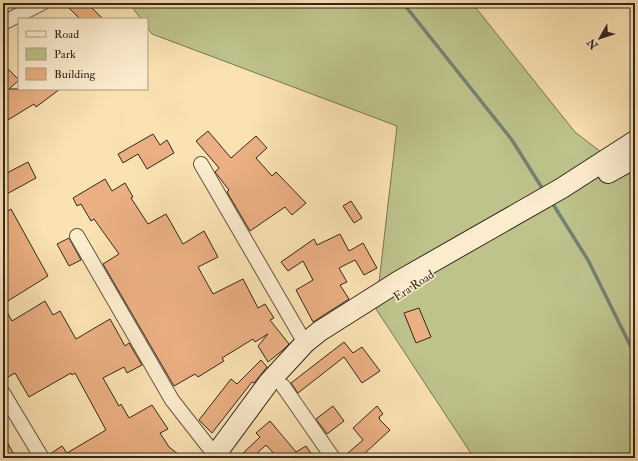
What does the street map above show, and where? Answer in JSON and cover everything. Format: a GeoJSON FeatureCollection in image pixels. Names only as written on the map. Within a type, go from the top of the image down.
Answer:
{"type":"FeatureCollection","features":[{"type":"Feature","properties":{"kind":"main road"},"geometry":{"type":"LineString","coordinates":[[565,193],[635,141]]}},
{"type":"Feature","properties":{"kind":"main road","name":"Era Road"},"geometry":{"type":"LineString","coordinates":[[219,457],[308,357],[330,339],[403,287],[434,273],[565,193],[635,158]]}},
{"type":"Feature","properties":{"kind":"main road"},"geometry":{"type":"LineString","coordinates":[[219,457],[269,382],[305,343],[320,331],[403,287]]}},
{"type":"Feature","properties":{"kind":"street"},"geometry":{"type":"LineString","coordinates":[[3,23],[42,3]]}},
{"type":"Feature","properties":{"kind":"street"},"geometry":{"type":"LineString","coordinates":[[201,164],[305,343]]}},
{"type":"Feature","properties":{"kind":"street"},"geometry":{"type":"LineString","coordinates":[[77,236],[172,400],[219,457]]}},
{"type":"Feature","properties":{"kind":"street"},"geometry":{"type":"LineString","coordinates":[[283,386],[333,458]]}},
{"type":"Feature","properties":{"kind":"street"},"geometry":{"type":"LineString","coordinates":[[3,393],[42,458]]}},
{"type":"Feature","properties":{"kind":"green space"},"geometry":{"type":"Polygon","coordinates":[[[129,3],[472,3],[575,132],[635,178],[635,458],[474,458],[376,309],[397,126],[152,34],[148,28],[148,18],[140,18],[129,3]]]}},
{"type":"Feature","properties":{"kind":"building"},"geometry":{"type":"Polygon","coordinates":[[[64,3],[87,3],[102,18],[79,18],[64,3]]]}},
{"type":"Feature","properties":{"kind":"building"},"geometry":{"type":"Polygon","coordinates":[[[3,64],[18,79],[18,81],[9,89],[59,90],[36,107],[34,104],[3,123],[3,64]]]}},
{"type":"Feature","properties":{"kind":"building"},"geometry":{"type":"Polygon","coordinates":[[[208,131],[231,158],[256,136],[267,148],[256,158],[272,176],[276,172],[306,203],[292,215],[285,207],[250,231],[227,192],[229,190],[215,172],[219,168],[196,141],[208,131]]]}},
{"type":"Feature","properties":{"kind":"building"},"geometry":{"type":"Polygon","coordinates":[[[153,134],[160,145],[167,140],[174,153],[147,169],[138,154],[123,163],[118,154],[153,134]]]}},
{"type":"Feature","properties":{"kind":"building"},"geometry":{"type":"Polygon","coordinates":[[[28,162],[36,178],[3,196],[3,175],[28,162]]]}},
{"type":"Feature","properties":{"kind":"building"},"geometry":{"type":"Polygon","coordinates":[[[105,179],[112,191],[125,183],[133,197],[131,198],[148,224],[166,214],[183,244],[204,231],[218,257],[198,267],[213,294],[243,279],[258,308],[265,304],[274,318],[270,320],[289,344],[268,362],[258,346],[268,334],[255,342],[253,339],[222,358],[224,361],[198,377],[195,374],[174,386],[103,264],[119,254],[94,219],[91,221],[81,204],[77,206],[73,198],[105,179]]]}},
{"type":"Feature","properties":{"kind":"building"},"geometry":{"type":"Polygon","coordinates":[[[351,201],[362,218],[354,223],[343,206],[351,201]]]}},
{"type":"Feature","properties":{"kind":"building"},"geometry":{"type":"Polygon","coordinates":[[[11,209],[48,276],[3,304],[3,214],[11,209]]]}},
{"type":"Feature","properties":{"kind":"building"},"geometry":{"type":"Polygon","coordinates":[[[340,234],[349,251],[363,243],[377,268],[364,275],[355,260],[339,268],[347,282],[340,285],[349,299],[313,322],[296,290],[313,280],[303,261],[288,271],[281,262],[314,239],[317,245],[340,234]]]}},
{"type":"Feature","properties":{"kind":"building"},"geometry":{"type":"Polygon","coordinates":[[[69,238],[81,260],[69,266],[57,244],[69,238]]]}},
{"type":"Feature","properties":{"kind":"building"},"geometry":{"type":"Polygon","coordinates":[[[45,301],[53,315],[60,311],[76,339],[110,319],[125,346],[129,343],[142,365],[127,373],[124,367],[103,378],[119,406],[121,404],[129,418],[152,405],[168,429],[160,433],[169,447],[183,458],[50,458],[50,454],[62,446],[67,453],[106,430],[75,373],[72,375],[71,373],[29,397],[15,373],[3,380],[3,305],[12,321],[45,301]]]}},
{"type":"Feature","properties":{"kind":"building"},"geometry":{"type":"Polygon","coordinates":[[[419,308],[431,337],[416,343],[404,313],[419,308]]]}},
{"type":"Feature","properties":{"kind":"building"},"geometry":{"type":"Polygon","coordinates":[[[344,342],[353,353],[362,347],[380,371],[362,383],[344,357],[298,393],[291,383],[344,342]]]}},
{"type":"Feature","properties":{"kind":"building"},"geometry":{"type":"Polygon","coordinates":[[[261,360],[267,367],[254,383],[252,382],[212,433],[199,420],[231,379],[237,384],[261,360]]]}},
{"type":"Feature","properties":{"kind":"building"},"geometry":{"type":"Polygon","coordinates":[[[333,406],[344,421],[327,434],[316,419],[333,406]]]}},
{"type":"Feature","properties":{"kind":"building"},"geometry":{"type":"Polygon","coordinates":[[[377,406],[383,414],[379,417],[380,420],[390,430],[364,454],[367,458],[342,458],[363,440],[353,428],[377,406]]]}},
{"type":"Feature","properties":{"kind":"building"},"geometry":{"type":"Polygon","coordinates":[[[270,421],[296,452],[306,446],[314,458],[278,458],[266,445],[252,458],[238,458],[260,437],[256,433],[270,421]]]}},
{"type":"Feature","properties":{"kind":"building"},"geometry":{"type":"Polygon","coordinates":[[[3,435],[16,458],[3,458],[3,435]]]}},
{"type":"Feature","properties":{"kind":"waterway"},"geometry":{"type":"LineString","coordinates":[[403,3],[512,140],[544,191]]}},
{"type":"Feature","properties":{"kind":"waterway"},"geometry":{"type":"LineString","coordinates":[[551,201],[588,260],[635,355]]}}]}
